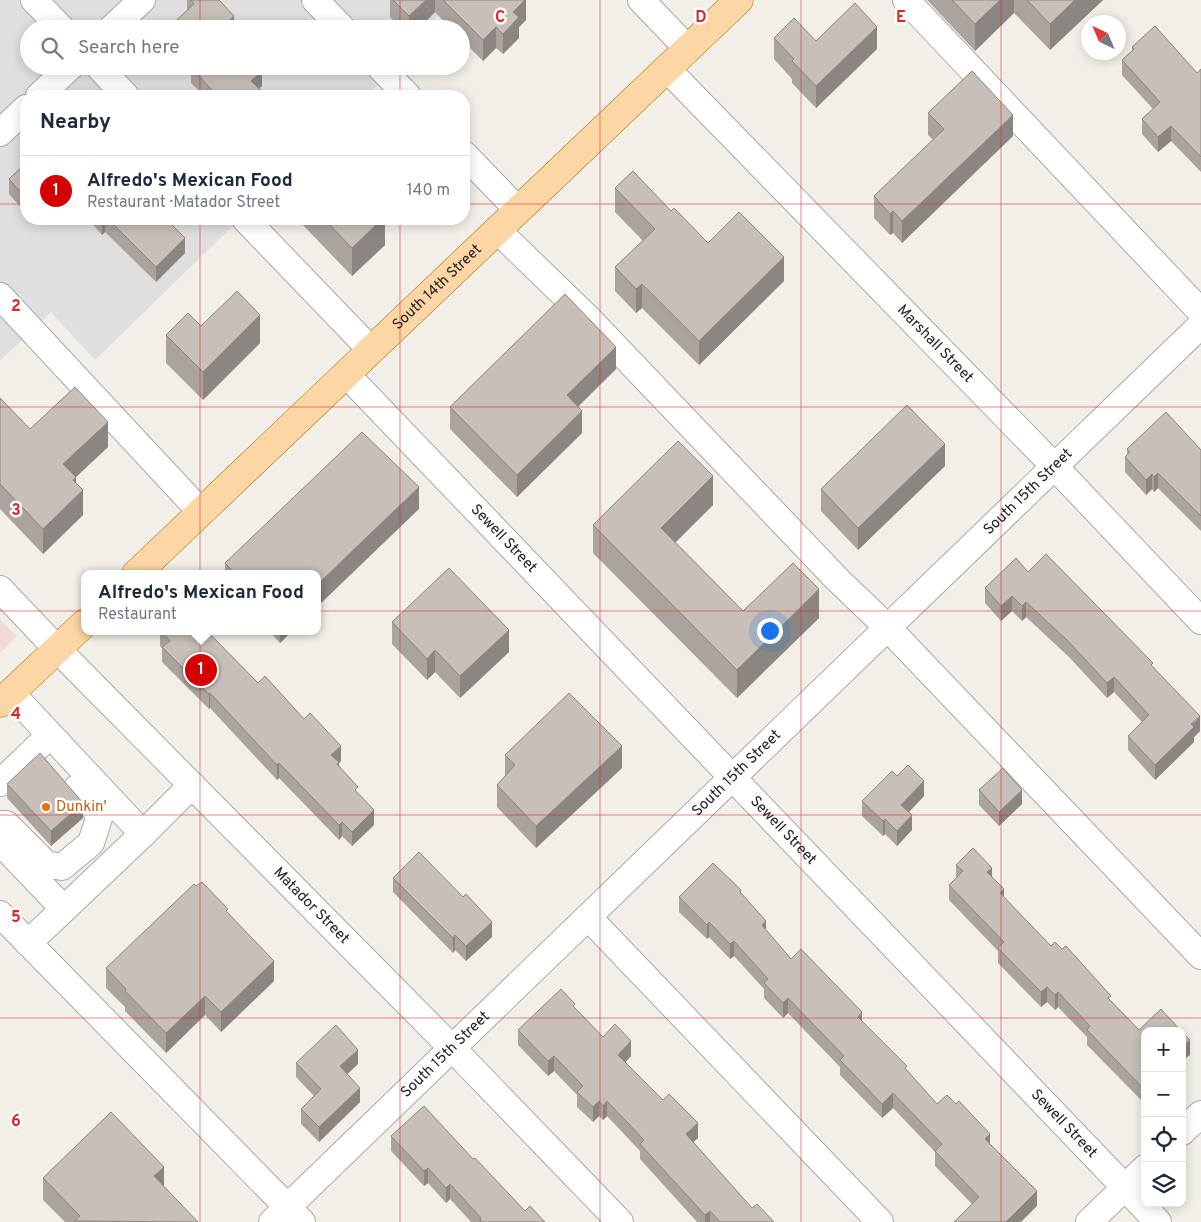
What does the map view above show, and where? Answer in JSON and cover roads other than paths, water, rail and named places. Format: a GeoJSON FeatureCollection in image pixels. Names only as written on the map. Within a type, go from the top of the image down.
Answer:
{"type":"FeatureCollection","features":[{"type":"Feature","properties":{"kind":"main road","name":"South 14th Street"},"geometry":{"type":"LineString","coordinates":[[140,570],[739,0]]}},
{"type":"Feature","properties":{"kind":"main road"},"geometry":{"type":"LineString","coordinates":[[6,698],[81,627]]}},
{"type":"Feature","properties":{"kind":"street"},"geometry":{"type":"LineString","coordinates":[[34,0],[53,20]]}},
{"type":"Feature","properties":{"kind":"street"},"geometry":{"type":"LineString","coordinates":[[121,20],[142,0]]}},
{"type":"Feature","properties":{"kind":"street"},"geometry":{"type":"LineString","coordinates":[[316,0],[335,20]]}},
{"type":"Feature","properties":{"kind":"street"},"geometry":{"type":"LineString","coordinates":[[641,0],[688,49]]}},
{"type":"Feature","properties":{"kind":"street"},"geometry":{"type":"LineString","coordinates":[[906,0],[1201,312]]}},
{"type":"Feature","properties":{"kind":"street","name":"Marshall Street"},"geometry":{"type":"LineString","coordinates":[[667,68],[1201,621]]}},
{"type":"Feature","properties":{"kind":"street"},"geometry":{"type":"LineString","coordinates":[[45,90],[61,75]]}},
{"type":"Feature","properties":{"kind":"street"},"geometry":{"type":"LineString","coordinates":[[106,75],[120,90]]}},
{"type":"Feature","properties":{"kind":"street"},"geometry":{"type":"LineString","coordinates":[[388,75],[402,90]]}},
{"type":"Feature","properties":{"kind":"street"},"geometry":{"type":"LineString","coordinates":[[0,133],[20,114]]}},
{"type":"Feature","properties":{"kind":"street"},"geometry":{"type":"LineString","coordinates":[[470,160],[518,210]]}},
{"type":"Feature","properties":{"kind":"street"},"geometry":{"type":"LineString","coordinates":[[251,225],[371,350]]}},
{"type":"Feature","properties":{"kind":"street"},"geometry":{"type":"LineString","coordinates":[[497,230],[587,317],[830,572],[888,628],[1201,956]]}},
{"type":"Feature","properties":{"kind":"street"},"geometry":{"type":"LineString","coordinates":[[0,296],[201,512]]}},
{"type":"Feature","properties":{"kind":"street","name":"South 15th Street"},"geometry":{"type":"LineString","coordinates":[[288,1217],[453,1049],[588,917],[1201,326]]}},
{"type":"Feature","properties":{"kind":"street","name":"Sewell Street"},"geometry":{"type":"LineString","coordinates":[[346,374],[1158,1222]]}},
{"type":"Feature","properties":{"kind":"street","name":"Matador Street"},"geometry":{"type":"LineString","coordinates":[[0,589],[453,1049],[620,1222]]}},
{"type":"Feature","properties":{"kind":"street"},"geometry":{"type":"LineString","coordinates":[[6,698],[54,740],[142,834]]}},
{"type":"Feature","properties":{"kind":"street"},"geometry":{"type":"LineString","coordinates":[[0,784],[54,740]]}},
{"type":"Feature","properties":{"kind":"street"},"geometry":{"type":"LineString","coordinates":[[0,824],[6,824],[46,864],[62,867],[91,843],[100,815],[55,762],[54,740]]}},
{"type":"Feature","properties":{"kind":"street"},"geometry":{"type":"LineString","coordinates":[[28,943],[192,785]]}},
{"type":"Feature","properties":{"kind":"street"},"geometry":{"type":"LineString","coordinates":[[0,842],[64,909]]}},
{"type":"Feature","properties":{"kind":"street"},"geometry":{"type":"LineString","coordinates":[[0,914],[288,1217]]}},
{"type":"Feature","properties":{"kind":"street"},"geometry":{"type":"LineString","coordinates":[[588,917],[880,1222]]}},
{"type":"Feature","properties":{"kind":"street"},"geometry":{"type":"LineString","coordinates":[[1186,1128],[1201,1114]]}},
{"type":"Feature","properties":{"kind":"street"},"geometry":{"type":"LineString","coordinates":[[1089,1222],[1141,1172]]}},
{"type":"Feature","properties":{"kind":"place","name":"Alfredo's Mexican Food"},"geometry":{"type":"Point","coordinates":[201,670]}},
{"type":"Feature","properties":{"kind":"place","name":"Dunkin'"},"geometry":{"type":"Point","coordinates":[46,807]}}]}
